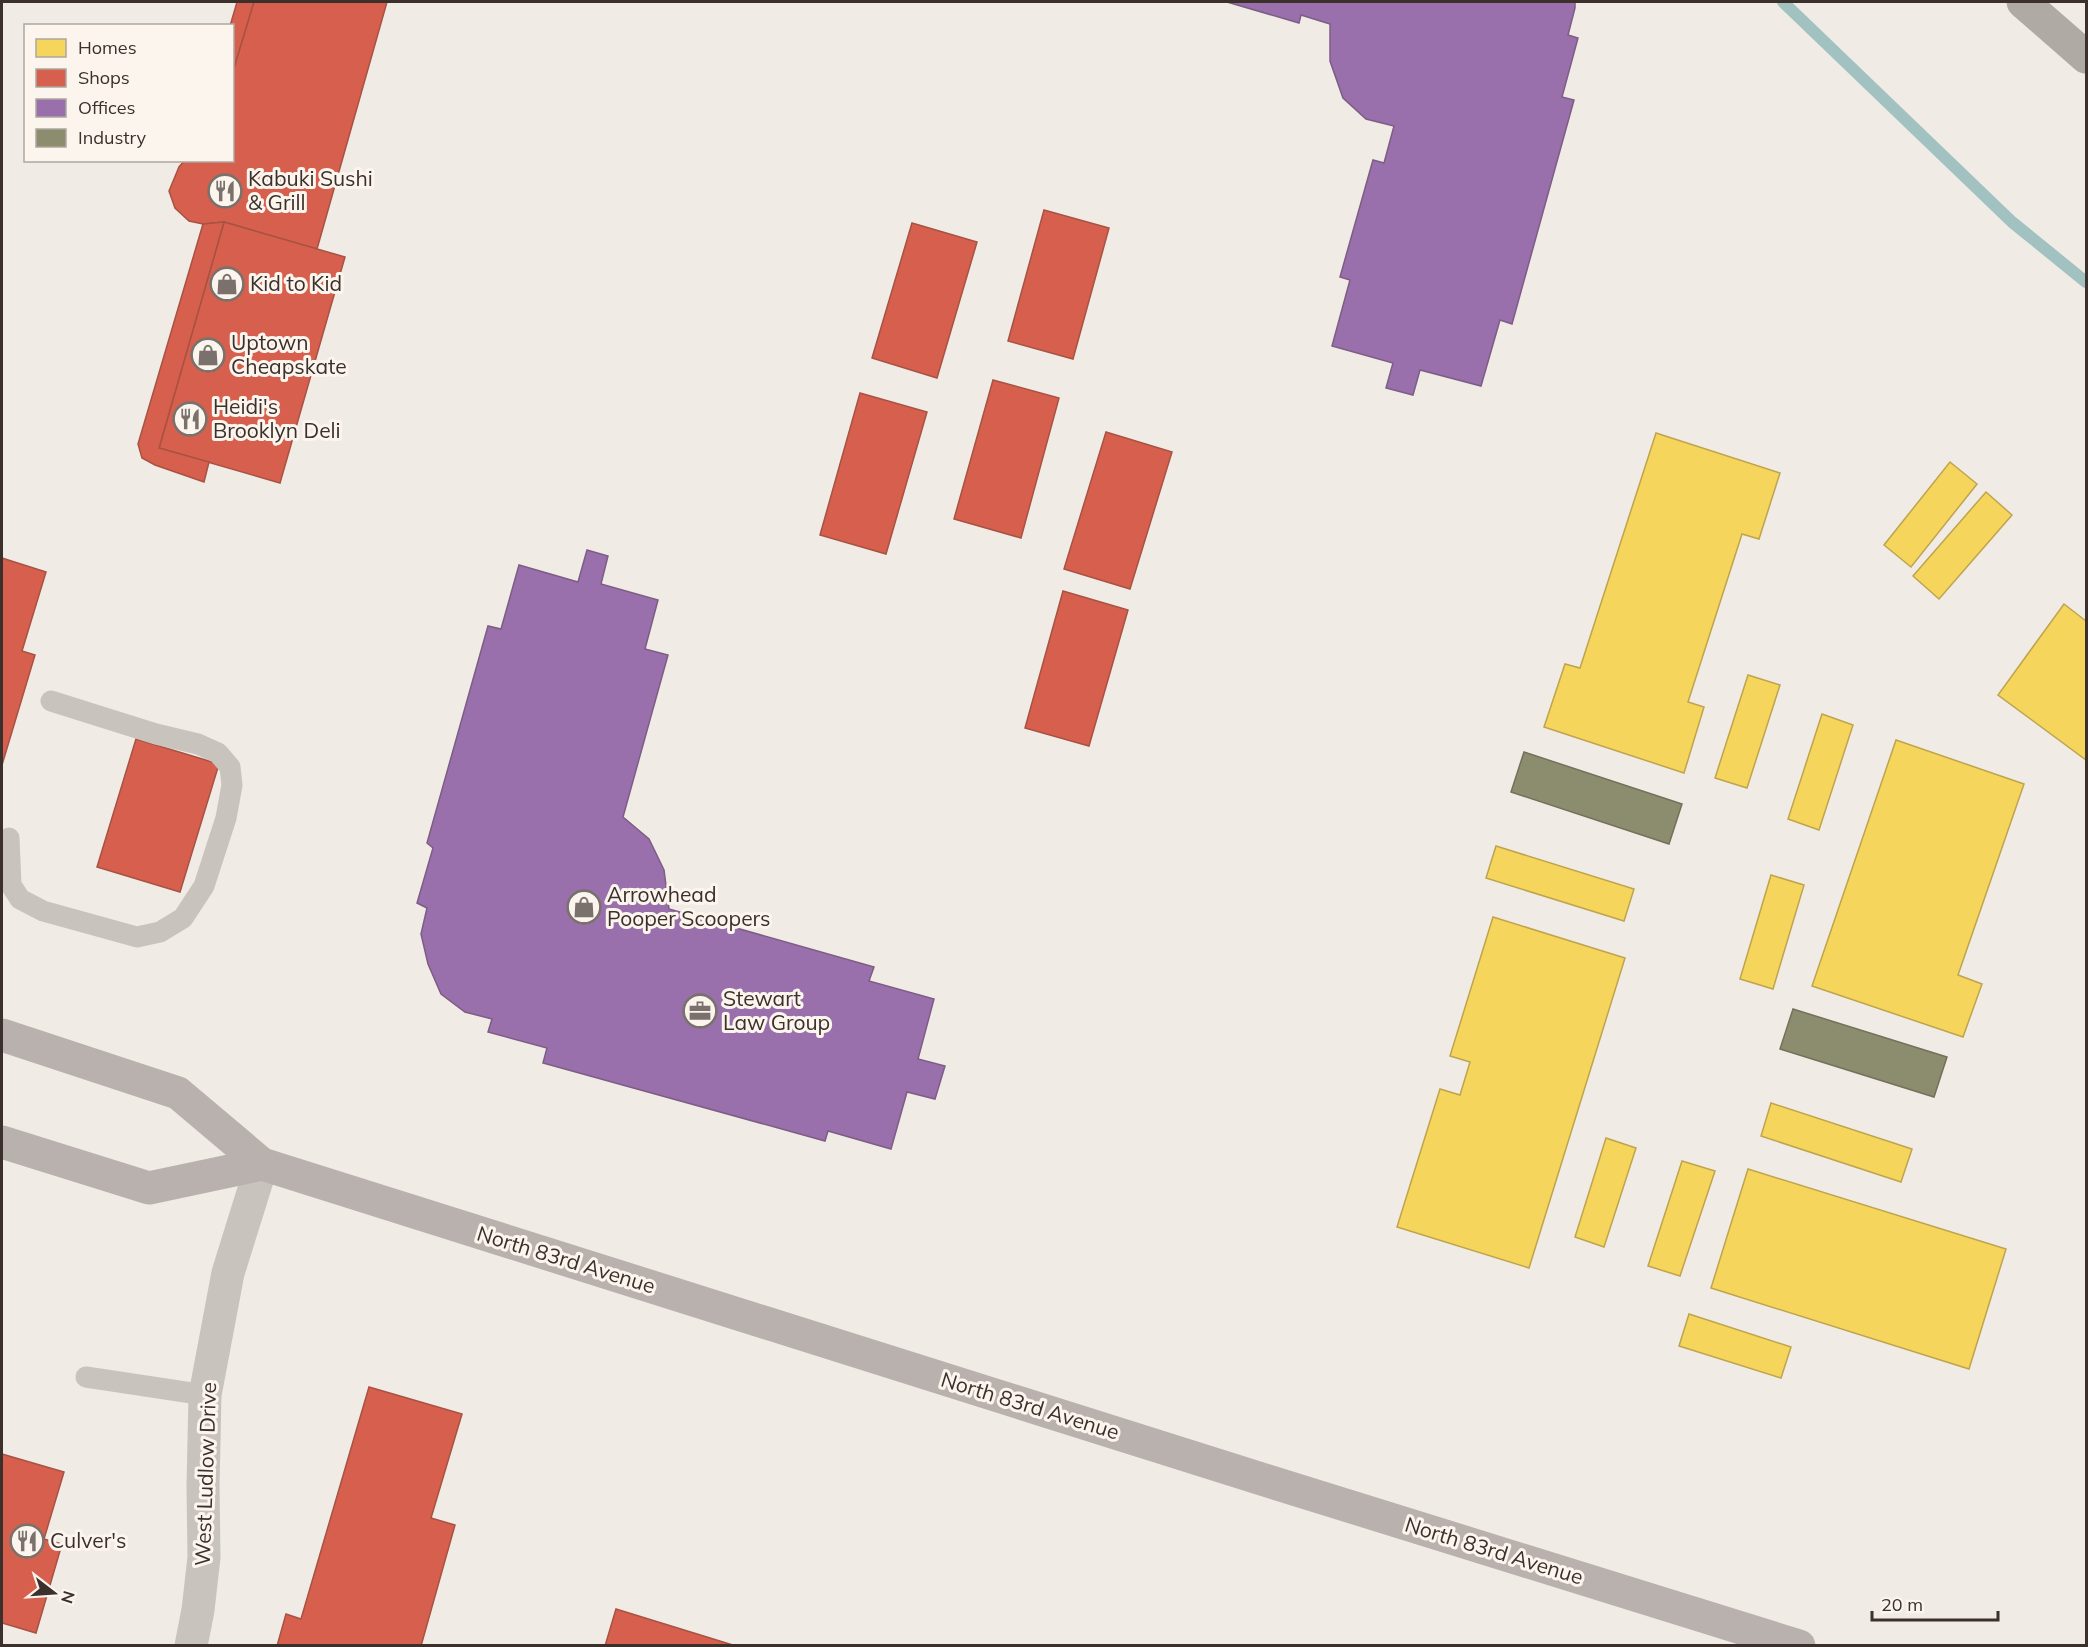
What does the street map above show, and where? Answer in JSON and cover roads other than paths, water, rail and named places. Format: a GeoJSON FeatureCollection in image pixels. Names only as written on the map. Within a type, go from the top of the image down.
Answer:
{"type":"FeatureCollection","features":[{"type":"Feature","properties":{"kind":"highway"},"geometry":{"type":"LineString","coordinates":[[2023,2],[2086,57]]}},
{"type":"Feature","properties":{"kind":"main road","name":"North 83rd Avenue"},"geometry":{"type":"LineString","coordinates":[[2,1035],[178,1093],[262,1164],[1279,1485],[1799,1646]]}},
{"type":"Feature","properties":{"kind":"main road","name":"North 83rd Avenue"},"geometry":{"type":"LineString","coordinates":[[2,1142],[149,1188],[262,1164]]}},
{"type":"Feature","properties":{"kind":"street","name":"West Ludlow Drive"},"geometry":{"type":"LineString","coordinates":[[191,1646],[204,1557],[205,1395],[228,1273],[262,1164]]}},
{"type":"Feature","properties":{"kind":"lane"},"geometry":{"type":"LineString","coordinates":[[9,838],[10,885],[20,899],[43,910],[137,937],[160,932],[183,918],[204,886],[226,818],[232,785],[230,767],[218,753],[198,744],[156,734],[51,701]]}},
{"type":"Feature","properties":{"kind":"lane"},"geometry":{"type":"LineString","coordinates":[[86,1377],[205,1395]]}},
{"type":"Feature","properties":{"kind":"waterway"},"geometry":{"type":"LineString","coordinates":[[1783,2],[2012,222],[2086,282]]}},
{"type":"Feature","properties":{"kind":"place","name":"Kabuki Sushi & Grill"},"geometry":{"type":"Point","coordinates":[225,191]}},
{"type":"Feature","properties":{"kind":"place","name":"Kid to Kid"},"geometry":{"type":"Point","coordinates":[227,284]}},
{"type":"Feature","properties":{"kind":"place","name":"Uptown Cheapskate"},"geometry":{"type":"Point","coordinates":[208,355]}},
{"type":"Feature","properties":{"kind":"place","name":"Heidi's Brooklyn Deli"},"geometry":{"type":"Point","coordinates":[190,419]}},
{"type":"Feature","properties":{"kind":"place","name":"Arrowhead Pooper Scoopers"},"geometry":{"type":"Point","coordinates":[584,907]}},
{"type":"Feature","properties":{"kind":"place","name":"Stewart Law Group"},"geometry":{"type":"Point","coordinates":[700,1011]}},
{"type":"Feature","properties":{"kind":"place","name":"Culver's"},"geometry":{"type":"Point","coordinates":[27,1541]}}]}
